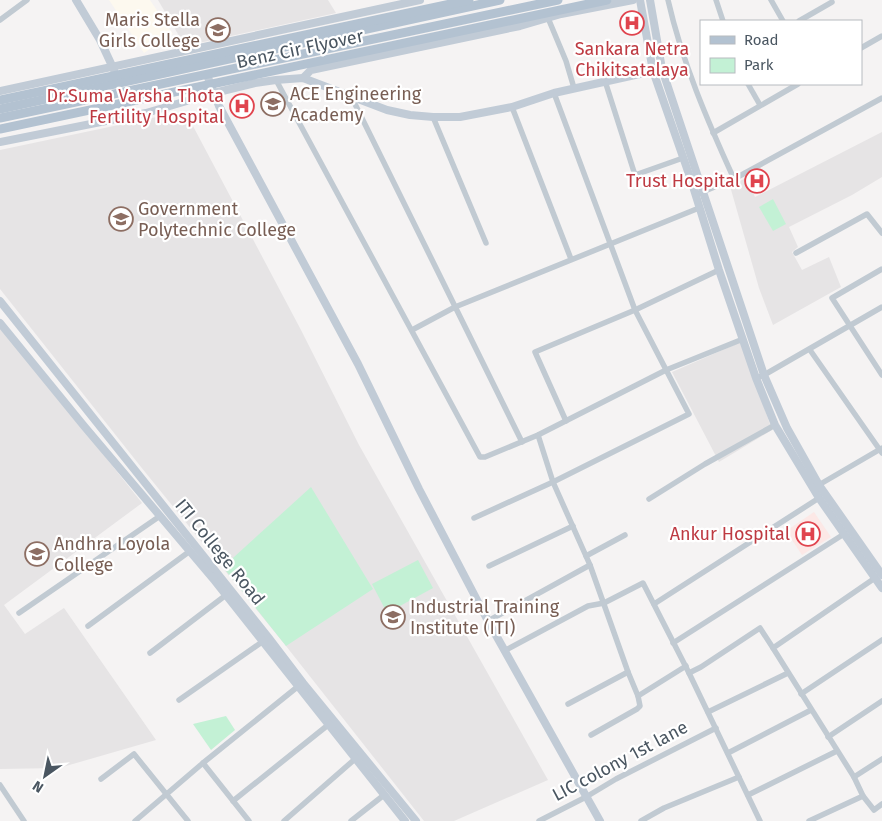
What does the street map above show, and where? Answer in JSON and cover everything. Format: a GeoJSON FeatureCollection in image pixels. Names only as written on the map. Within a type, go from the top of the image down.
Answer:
{"type":"FeatureCollection","features":[{"type":"Feature","properties":{"kind":"main road","name":"Benz Cir Flyover"},"geometry":{"type":"LineString","coordinates":[[0,100],[469,0]]}},
{"type":"Feature","properties":{"kind":"main road"},"geometry":{"type":"LineString","coordinates":[[0,110],[120,82],[500,0]]}},
{"type":"Feature","properties":{"kind":"main road"},"geometry":{"type":"LineString","coordinates":[[0,118],[558,0]]}},
{"type":"Feature","properties":{"kind":"main road","name":"Benz Cir Flyover"},"geometry":{"type":"LineString","coordinates":[[0,129],[606,0]]}},
{"type":"Feature","properties":{"kind":"street"},"geometry":{"type":"LineString","coordinates":[[0,20],[27,0]]}},
{"type":"Feature","properties":{"kind":"street"},"geometry":{"type":"LineString","coordinates":[[76,0],[100,40],[120,82]]}},
{"type":"Feature","properties":{"kind":"street"},"geometry":{"type":"LineString","coordinates":[[0,91],[420,0]]}},
{"type":"Feature","properties":{"kind":"street"},"geometry":{"type":"LineString","coordinates":[[303,78],[311,70],[633,0]]}},
{"type":"Feature","properties":{"kind":"street"},"geometry":{"type":"LineString","coordinates":[[640,0],[653,71],[743,339],[760,377],[788,428],[816,486],[819,498],[844,534],[878,577]]}},
{"type":"Feature","properties":{"kind":"street"},"geometry":{"type":"LineString","coordinates":[[650,0],[662,70],[704,191],[776,425],[878,577],[882,588]]}},
{"type":"Feature","properties":{"kind":"street"},"geometry":{"type":"LineString","coordinates":[[668,0],[675,28],[713,133],[734,179]]}},
{"type":"Feature","properties":{"kind":"street"},"geometry":{"type":"LineString","coordinates":[[716,0],[722,20]]}},
{"type":"Feature","properties":{"kind":"street"},"geometry":{"type":"LineString","coordinates":[[771,0],[782,20]]}},
{"type":"Feature","properties":{"kind":"street"},"geometry":{"type":"LineString","coordinates":[[801,20],[832,2]]}},
{"type":"Feature","properties":{"kind":"street"},"geometry":{"type":"LineString","coordinates":[[548,18],[566,61],[574,88]]}},
{"type":"Feature","properties":{"kind":"street"},"geometry":{"type":"LineString","coordinates":[[862,47],[882,36]]}},
{"type":"Feature","properties":{"kind":"street"},"geometry":{"type":"LineString","coordinates":[[0,142],[146,113],[214,93],[276,80],[303,78],[352,98],[387,110],[410,115],[460,117],[512,107],[554,93],[653,71]]}},
{"type":"Feature","properties":{"kind":"street"},"geometry":{"type":"LineString","coordinates":[[207,75],[219,106],[358,364],[419,489],[488,621],[600,821]]}},
{"type":"Feature","properties":{"kind":"street"},"geometry":{"type":"LineString","coordinates":[[276,80],[480,457],[485,457],[538,435],[666,370],[743,339]]}},
{"type":"Feature","properties":{"kind":"street"},"geometry":{"type":"LineString","coordinates":[[605,81],[635,175],[683,158]]}},
{"type":"Feature","properties":{"kind":"street"},"geometry":{"type":"LineString","coordinates":[[749,85],[760,105]]}},
{"type":"Feature","properties":{"kind":"street"},"geometry":{"type":"LineString","coordinates":[[713,133],[796,85]]}},
{"type":"Feature","properties":{"kind":"street"},"geometry":{"type":"LineString","coordinates":[[474,518],[553,482],[689,414],[635,310],[554,93]]}},
{"type":"Feature","properties":{"kind":"street"},"geometry":{"type":"LineString","coordinates":[[352,98],[522,442]]}},
{"type":"Feature","properties":{"kind":"street"},"geometry":{"type":"LineString","coordinates":[[696,196],[734,179],[882,98]]}},
{"type":"Feature","properties":{"kind":"street"},"geometry":{"type":"LineString","coordinates":[[512,107],[571,259]]}},
{"type":"Feature","properties":{"kind":"street"},"geometry":{"type":"LineString","coordinates":[[432,117],[486,243]]}},
{"type":"Feature","properties":{"kind":"street"},"geometry":{"type":"LineString","coordinates":[[412,330],[455,307],[699,208]]}},
{"type":"Feature","properties":{"kind":"street"},"geometry":{"type":"LineString","coordinates":[[796,252],[867,214],[882,233]]}},
{"type":"Feature","properties":{"kind":"street"},"geometry":{"type":"LineString","coordinates":[[882,269],[832,298],[880,366],[882,375]]}},
{"type":"Feature","properties":{"kind":"street"},"geometry":{"type":"LineString","coordinates":[[566,421],[535,352],[635,310],[719,270]]}},
{"type":"Feature","properties":{"kind":"street","name":"ITI College Road"},"geometry":{"type":"LineString","coordinates":[[0,301],[301,685],[328,725],[405,821]]}},
{"type":"Feature","properties":{"kind":"street"},"geometry":{"type":"LineString","coordinates":[[760,377],[882,307]]}},
{"type":"Feature","properties":{"kind":"street","name":"ITI College Road"},"geometry":{"type":"LineString","coordinates":[[0,323],[262,642],[301,685],[416,821]]}},
{"type":"Feature","properties":{"kind":"street"},"geometry":{"type":"LineString","coordinates":[[810,350],[881,450],[816,486]]}},
{"type":"Feature","properties":{"kind":"street"},"geometry":{"type":"LineString","coordinates":[[650,499],[704,464],[776,425]]}},
{"type":"Feature","properties":{"kind":"street"},"geometry":{"type":"LineString","coordinates":[[538,435],[553,482],[590,565],[638,696],[640,708],[591,735]]}},
{"type":"Feature","properties":{"kind":"street"},"geometry":{"type":"LineString","coordinates":[[654,604],[819,498]]}},
{"type":"Feature","properties":{"kind":"street"},"geometry":{"type":"LineString","coordinates":[[20,613],[160,516]]}},
{"type":"Feature","properties":{"kind":"street"},"geometry":{"type":"LineString","coordinates":[[489,566],[573,526]]}},
{"type":"Feature","properties":{"kind":"street"},"geometry":{"type":"LineString","coordinates":[[586,556],[625,534]]}},
{"type":"Feature","properties":{"kind":"street"},"geometry":{"type":"LineString","coordinates":[[673,643],[844,534]]}},
{"type":"Feature","properties":{"kind":"street"},"geometry":{"type":"LineString","coordinates":[[88,626],[190,552]]}},
{"type":"Feature","properties":{"kind":"street"},"geometry":{"type":"LineString","coordinates":[[488,621],[590,565]]}},
{"type":"Feature","properties":{"kind":"street"},"geometry":{"type":"LineString","coordinates":[[773,648],[878,577]]}},
{"type":"Feature","properties":{"kind":"street"},"geometry":{"type":"LineString","coordinates":[[504,651],[588,606],[604,604],[643,583],[686,666],[760,821]]}},
{"type":"Feature","properties":{"kind":"street"},"geometry":{"type":"LineString","coordinates":[[150,652],[226,596]]}},
{"type":"Feature","properties":{"kind":"street"},"geometry":{"type":"LineString","coordinates":[[689,673],[702,667],[760,628],[854,777],[863,796],[874,810],[882,804]]}},
{"type":"Feature","properties":{"kind":"street"},"geometry":{"type":"LineString","coordinates":[[800,694],[882,640]]}},
{"type":"Feature","properties":{"kind":"street"},"geometry":{"type":"LineString","coordinates":[[179,700],[262,642]]}},
{"type":"Feature","properties":{"kind":"street"},"geometry":{"type":"LineString","coordinates":[[638,696],[686,666]]}},
{"type":"Feature","properties":{"kind":"street"},"geometry":{"type":"LineString","coordinates":[[568,704],[628,672]]}},
{"type":"Feature","properties":{"kind":"street"},"geometry":{"type":"LineString","coordinates":[[708,712],[788,673]]}},
{"type":"Feature","properties":{"kind":"street"},"geometry":{"type":"LineString","coordinates":[[135,821],[203,763],[301,685]]}},
{"type":"Feature","properties":{"kind":"street"},"geometry":{"type":"LineString","coordinates":[[828,737],[882,701]]}},
{"type":"Feature","properties":{"kind":"street"},"geometry":{"type":"LineString","coordinates":[[728,754],[811,710]]}},
{"type":"Feature","properties":{"kind":"street"},"geometry":{"type":"LineString","coordinates":[[233,801],[328,725]]}},
{"type":"Feature","properties":{"kind":"street","name":"LIC colony 1st lane"},"geometry":{"type":"LineString","coordinates":[[539,821],[586,797],[616,778],[716,728]]}},
{"type":"Feature","properties":{"kind":"street"},"geometry":{"type":"LineString","coordinates":[[748,794],[837,751]]}},
{"type":"Feature","properties":{"kind":"street"},"geometry":{"type":"LineString","coordinates":[[101,779],[134,754],[188,821]]}},
{"type":"Feature","properties":{"kind":"street"},"geometry":{"type":"LineString","coordinates":[[284,821],[355,759]]}},
{"type":"Feature","properties":{"kind":"street"},"geometry":{"type":"LineString","coordinates":[[854,777],[882,759]]}},
{"type":"Feature","properties":{"kind":"street"},"geometry":{"type":"LineString","coordinates":[[203,763],[249,821]]}},
{"type":"Feature","properties":{"kind":"street"},"geometry":{"type":"LineString","coordinates":[[641,821],[664,808],[739,777]]}},
{"type":"Feature","properties":{"kind":"street"},"geometry":{"type":"LineString","coordinates":[[1,787],[22,819],[13,821]]}},
{"type":"Feature","properties":{"kind":"street"},"geometry":{"type":"LineString","coordinates":[[351,821],[384,795]]}},
{"type":"Feature","properties":{"kind":"street"},"geometry":{"type":"LineString","coordinates":[[809,821],[863,796]]}},
{"type":"Feature","properties":{"kind":"shaded area"},"geometry":{"type":"Polygon","coordinates":[[[109,0],[150,0],[173,34],[144,53],[109,0]]]}},
{"type":"Feature","properties":{"kind":"shaded area","name":"Maris Stella Girls College"},"geometry":{"type":"Polygon","coordinates":[[[158,0],[328,0],[336,13],[185,46],[158,0]]]}},
{"type":"Feature","properties":{"kind":"shaded area"},"geometry":{"type":"Polygon","coordinates":[[[185,111],[301,330],[359,445],[548,780],[454,821],[424,821],[0,289],[0,150],[185,111]]]}},
{"type":"Feature","properties":{"kind":"shaded area"},"geometry":{"type":"Polygon","coordinates":[[[882,132],[882,177],[852,195],[789,227],[798,247],[792,252],[802,270],[829,257],[841,287],[773,325],[759,288],[730,186],[746,178],[755,197],[882,132]]]}},
{"type":"Feature","properties":{"kind":"shaded area","name":"Andhra Loyola College"},"geometry":{"type":"Polygon","coordinates":[[[0,325],[142,503],[4,605],[25,634],[64,608],[156,740],[59,768],[0,769],[0,325]]]}},
{"type":"Feature","properties":{"kind":"shaded area"},"geometry":{"type":"Polygon","coordinates":[[[741,342],[772,430],[719,462],[672,372],[741,342]]]}},
{"type":"Feature","properties":{"kind":"shaded area","name":"Ankur Hospital"},"geometry":{"type":"Polygon","coordinates":[[[814,512],[831,537],[802,555],[786,531],[814,512]]]}},
{"type":"Feature","properties":{"kind":"green space"},"geometry":{"type":"Polygon","coordinates":[[[773,199],[786,224],[773,231],[759,207],[773,199]]]}},
{"type":"Feature","properties":{"kind":"green space"},"geometry":{"type":"Polygon","coordinates":[[[311,487],[373,589],[286,646],[223,567],[311,487]]]}},
{"type":"Feature","properties":{"kind":"green space"},"geometry":{"type":"Polygon","coordinates":[[[418,560],[433,588],[387,613],[372,584],[418,560]]]}},
{"type":"Feature","properties":{"kind":"green space"},"geometry":{"type":"Polygon","coordinates":[[[226,716],[235,730],[211,750],[193,724],[226,716]]]}},
{"type":"Feature","properties":{"kind":"place","name":"Sankara Netra Chikitsatalaya"},"geometry":{"type":"Point","coordinates":[632,23]}},
{"type":"Feature","properties":{"kind":"place","name":"Maris Stella Girls College"},"geometry":{"type":"Point","coordinates":[218,30]}},
{"type":"Feature","properties":{"kind":"place","name":"ACE Engineering Academy"},"geometry":{"type":"Point","coordinates":[273,104]}},
{"type":"Feature","properties":{"kind":"place","name":"Dr.Suma Varsha Thota Fertility Hospital"},"geometry":{"type":"Point","coordinates":[242,106]}},
{"type":"Feature","properties":{"kind":"place","name":"Trust Hospital"},"geometry":{"type":"Point","coordinates":[757,181]}},
{"type":"Feature","properties":{"kind":"place","name":"Government Polytechnic College"},"geometry":{"type":"Point","coordinates":[121,219]}},
{"type":"Feature","properties":{"kind":"place","name":"Ankur Hospital"},"geometry":{"type":"Point","coordinates":[808,534]}},
{"type":"Feature","properties":{"kind":"place","name":"Andhra Loyola College"},"geometry":{"type":"Point","coordinates":[37,554]}},
{"type":"Feature","properties":{"kind":"place","name":"Industrial Training Institute (ITI)"},"geometry":{"type":"Point","coordinates":[393,617]}}]}
